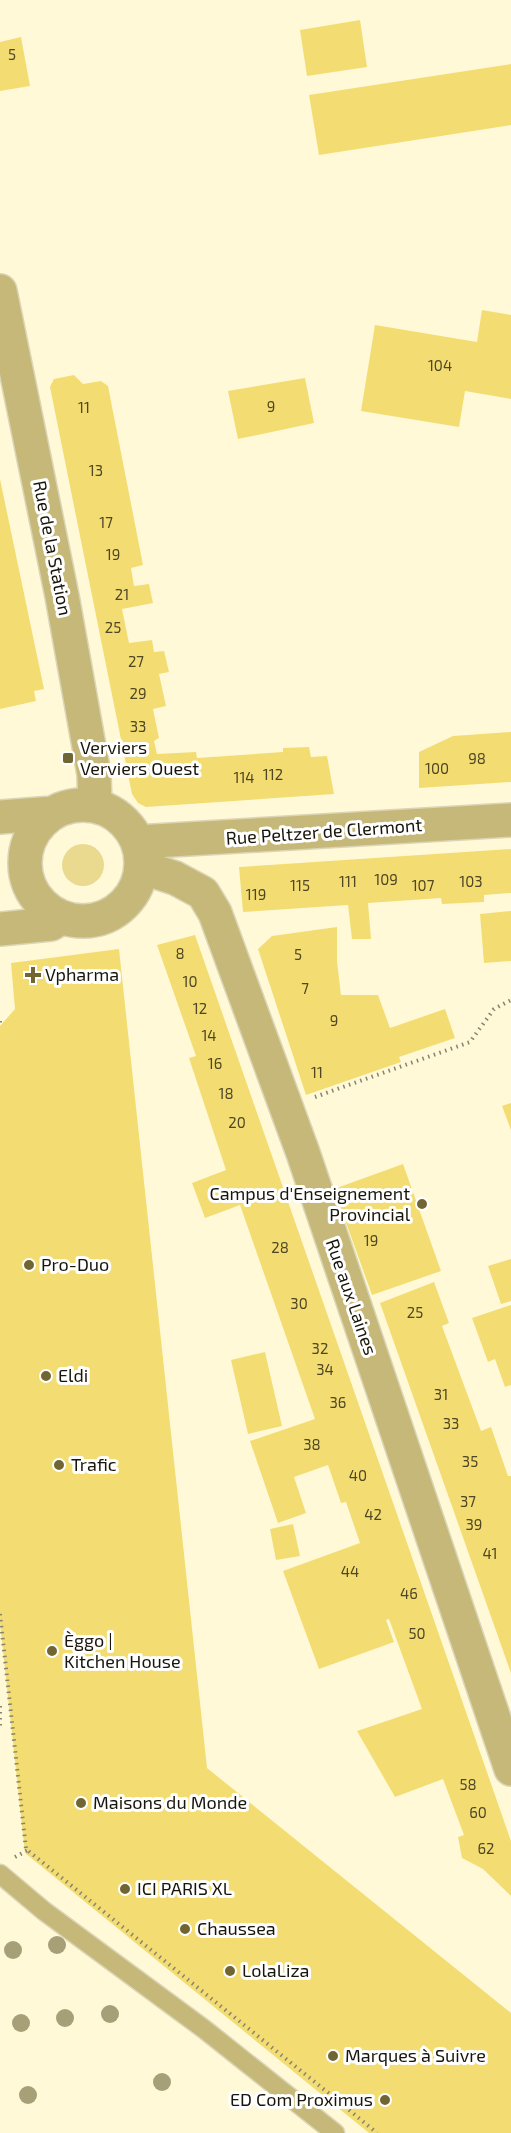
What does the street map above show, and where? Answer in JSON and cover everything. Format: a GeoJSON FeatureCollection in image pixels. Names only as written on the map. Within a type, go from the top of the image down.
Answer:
{"type":"FeatureCollection","features":[{"type":"Feature","properties":{"kind":"street","name":"Rue de la Station"},"geometry":{"type":"LineString","coordinates":[[0,291],[62,596],[94,774],[95,806]]}},
{"type":"Feature","properties":{"kind":"street"},"geometry":{"type":"LineString","coordinates":[[0,817],[53,813],[81,804],[95,806],[120,818],[130,828],[139,854],[135,890],[114,912],[97,919],[80,921],[62,917],[48,909],[37,897],[29,883],[25,867],[26,852],[32,836],[41,823],[53,813]]}},
{"type":"Feature","properties":{"kind":"street","name":"Rue Peltzer de Clermont"},"geometry":{"type":"LineString","coordinates":[[139,854],[511,820]]}},
{"type":"Feature","properties":{"kind":"street","name":"Rue aux Laines"},"geometry":{"type":"LineString","coordinates":[[139,854],[203,893],[215,913],[286,1107],[511,1769]]}},
{"type":"Feature","properties":{"kind":"street"},"geometry":{"type":"LineString","coordinates":[[0,929],[51,924],[62,917]]}},
{"type":"Feature","properties":{"kind":"lane"},"geometry":{"type":"LineString","coordinates":[[0,1874],[44,1911],[196,2022],[336,2133]]}},
{"type":"Feature","properties":{"kind":"path"},"geometry":{"type":"LineString","coordinates":[[286,1107],[470,1042],[494,1009],[511,1000]]}},
{"type":"Feature","properties":{"kind":"path"},"geometry":{"type":"LineString","coordinates":[[0,1021],[0,1027]]}},
{"type":"Feature","properties":{"kind":"path"},"geometry":{"type":"LineString","coordinates":[[0,1614],[2,1653],[7,1677],[28,1850],[377,2133]]}},
{"type":"Feature","properties":{"kind":"path"},"geometry":{"type":"LineString","coordinates":[[0,1678],[7,1677]]}},
{"type":"Feature","properties":{"kind":"path"},"geometry":{"type":"LineString","coordinates":[[0,1706],[0,1726]]}},
{"type":"Feature","properties":{"kind":"path"},"geometry":{"type":"LineString","coordinates":[[18,1856],[28,1850]]}},
{"type":"Feature","properties":{"kind":"shaded area"},"geometry":{"type":"Polygon","coordinates":[[[83,844],[91,845],[98,850],[103,857],[103,873],[98,880],[91,885],[83,886],[75,885],[68,880],[63,873],[62,865],[63,857],[68,850],[75,845],[83,844]]]}},
{"type":"Feature","properties":{"kind":"building"},"geometry":{"type":"Polygon","coordinates":[[[360,20],[367,67],[307,76],[300,30],[360,20]]]}},
{"type":"Feature","properties":{"kind":"building"},"geometry":{"type":"Polygon","coordinates":[[[21,37],[30,86],[0,91],[0,42],[21,37]]]}},
{"type":"Feature","properties":{"kind":"building"},"geometry":{"type":"Polygon","coordinates":[[[511,64],[511,125],[319,155],[309,95],[511,64]]]}},
{"type":"Feature","properties":{"kind":"building"},"geometry":{"type":"Polygon","coordinates":[[[482,310],[511,315],[511,399],[465,391],[459,427],[361,411],[375,325],[477,342],[482,310]]]}},
{"type":"Feature","properties":{"kind":"building"},"geometry":{"type":"Polygon","coordinates":[[[74,375],[83,384],[101,381],[108,386],[143,565],[131,568],[134,586],[149,584],[153,603],[122,609],[129,643],[152,640],[154,652],[164,651],[169,672],[159,674],[166,706],[153,709],[159,738],[154,741],[157,754],[196,752],[197,758],[283,752],[283,748],[309,747],[311,757],[327,756],[334,794],[146,807],[138,803],[132,794],[50,387],[54,379],[74,375]]]}},
{"type":"Feature","properties":{"kind":"building"},"geometry":{"type":"Polygon","coordinates":[[[305,378],[314,423],[238,439],[228,391],[305,378]]]}},
{"type":"Feature","properties":{"kind":"building"},"geometry":{"type":"Polygon","coordinates":[[[0,479],[44,689],[34,691],[36,701],[0,709],[0,479]]]}},
{"type":"Feature","properties":{"kind":"building"},"geometry":{"type":"Polygon","coordinates":[[[511,732],[511,782],[419,788],[419,752],[453,736],[511,732]]]}},
{"type":"Feature","properties":{"kind":"building"},"geometry":{"type":"Polygon","coordinates":[[[511,849],[511,893],[484,895],[484,902],[442,904],[441,898],[368,903],[371,939],[352,939],[348,905],[243,912],[239,867],[511,849]]]}},
{"type":"Feature","properties":{"kind":"building"},"geometry":{"type":"Polygon","coordinates":[[[511,911],[511,961],[484,963],[480,914],[511,911]]]}},
{"type":"Feature","properties":{"kind":"building"},"geometry":{"type":"Polygon","coordinates":[[[337,927],[337,961],[341,995],[378,995],[390,1028],[445,1009],[455,1038],[399,1057],[401,1062],[306,1095],[258,949],[272,936],[337,927]]]}},
{"type":"Feature","properties":{"kind":"building"},"geometry":{"type":"Polygon","coordinates":[[[195,935],[511,1841],[511,1896],[483,1869],[462,1858],[458,1837],[464,1835],[443,1779],[395,1797],[357,1731],[422,1709],[389,1619],[386,1620],[394,1642],[319,1669],[283,1571],[360,1543],[346,1502],[341,1503],[328,1465],[294,1477],[306,1513],[278,1523],[250,1441],[315,1419],[240,1205],[205,1218],[192,1183],[226,1170],[189,1058],[196,1056],[157,945],[195,935]]]}},
{"type":"Feature","properties":{"kind":"building"},"geometry":{"type":"Polygon","coordinates":[[[119,949],[207,1768],[511,2013],[511,2133],[369,2133],[25,1853],[0,1623],[0,1026],[15,1009],[11,963],[119,949]]]}},
{"type":"Feature","properties":{"kind":"building"},"geometry":{"type":"Polygon","coordinates":[[[511,1103],[511,1130],[502,1106],[511,1103]]]}},
{"type":"Feature","properties":{"kind":"building"},"geometry":{"type":"Polygon","coordinates":[[[403,1164],[441,1271],[372,1295],[334,1189],[403,1164]]]}},
{"type":"Feature","properties":{"kind":"building"},"geometry":{"type":"Polygon","coordinates":[[[511,1259],[511,1301],[501,1304],[488,1266],[511,1259]]]}},
{"type":"Feature","properties":{"kind":"building"},"geometry":{"type":"Polygon","coordinates":[[[434,1282],[449,1323],[442,1326],[481,1431],[491,1427],[508,1476],[511,1476],[511,1673],[380,1303],[434,1282]]]}},
{"type":"Feature","properties":{"kind":"building"},"geometry":{"type":"Polygon","coordinates":[[[511,1305],[511,1385],[505,1387],[495,1359],[488,1362],[472,1318],[511,1305]]]}},
{"type":"Feature","properties":{"kind":"building"},"geometry":{"type":"Polygon","coordinates":[[[265,1352],[282,1426],[248,1434],[231,1360],[265,1352]]]}},
{"type":"Feature","properties":{"kind":"building"},"geometry":{"type":"Polygon","coordinates":[[[293,1524],[300,1556],[276,1560],[270,1529],[293,1524]]]}},
{"type":"Feature","properties":{"kind":"place","name":"Verviers Verviers Ouest"},"geometry":{"type":"Point","coordinates":[68,758]}},
{"type":"Feature","properties":{"kind":"place","name":"Vpharma"},"geometry":{"type":"Point","coordinates":[33,975]}},
{"type":"Feature","properties":{"kind":"place","name":"Campus d'Enseignement Provincial"},"geometry":{"type":"Point","coordinates":[422,1204]}},
{"type":"Feature","properties":{"kind":"place","name":"Pro-Duo"},"geometry":{"type":"Point","coordinates":[29,1265]}},
{"type":"Feature","properties":{"kind":"place","name":"Eldi"},"geometry":{"type":"Point","coordinates":[46,1376]}},
{"type":"Feature","properties":{"kind":"place","name":"Trafic"},"geometry":{"type":"Point","coordinates":[59,1465]}},
{"type":"Feature","properties":{"kind":"place","name":"Èggo | Kitchen House"},"geometry":{"type":"Point","coordinates":[52,1651]}},
{"type":"Feature","properties":{"kind":"place","name":"Maisons du Monde"},"geometry":{"type":"Point","coordinates":[81,1803]}},
{"type":"Feature","properties":{"kind":"place","name":"ICI PARIS XL"},"geometry":{"type":"Point","coordinates":[125,1889]}},
{"type":"Feature","properties":{"kind":"place","name":"Chaussea"},"geometry":{"type":"Point","coordinates":[185,1929]}},
{"type":"Feature","properties":{"kind":"place","name":"LolaLiza"},"geometry":{"type":"Point","coordinates":[230,1971]}},
{"type":"Feature","properties":{"kind":"place","name":"Marques à Suivre"},"geometry":{"type":"Point","coordinates":[333,2056]}},
{"type":"Feature","properties":{"kind":"place","name":"ED Com Proximus"},"geometry":{"type":"Point","coordinates":[385,2100]}}]}
